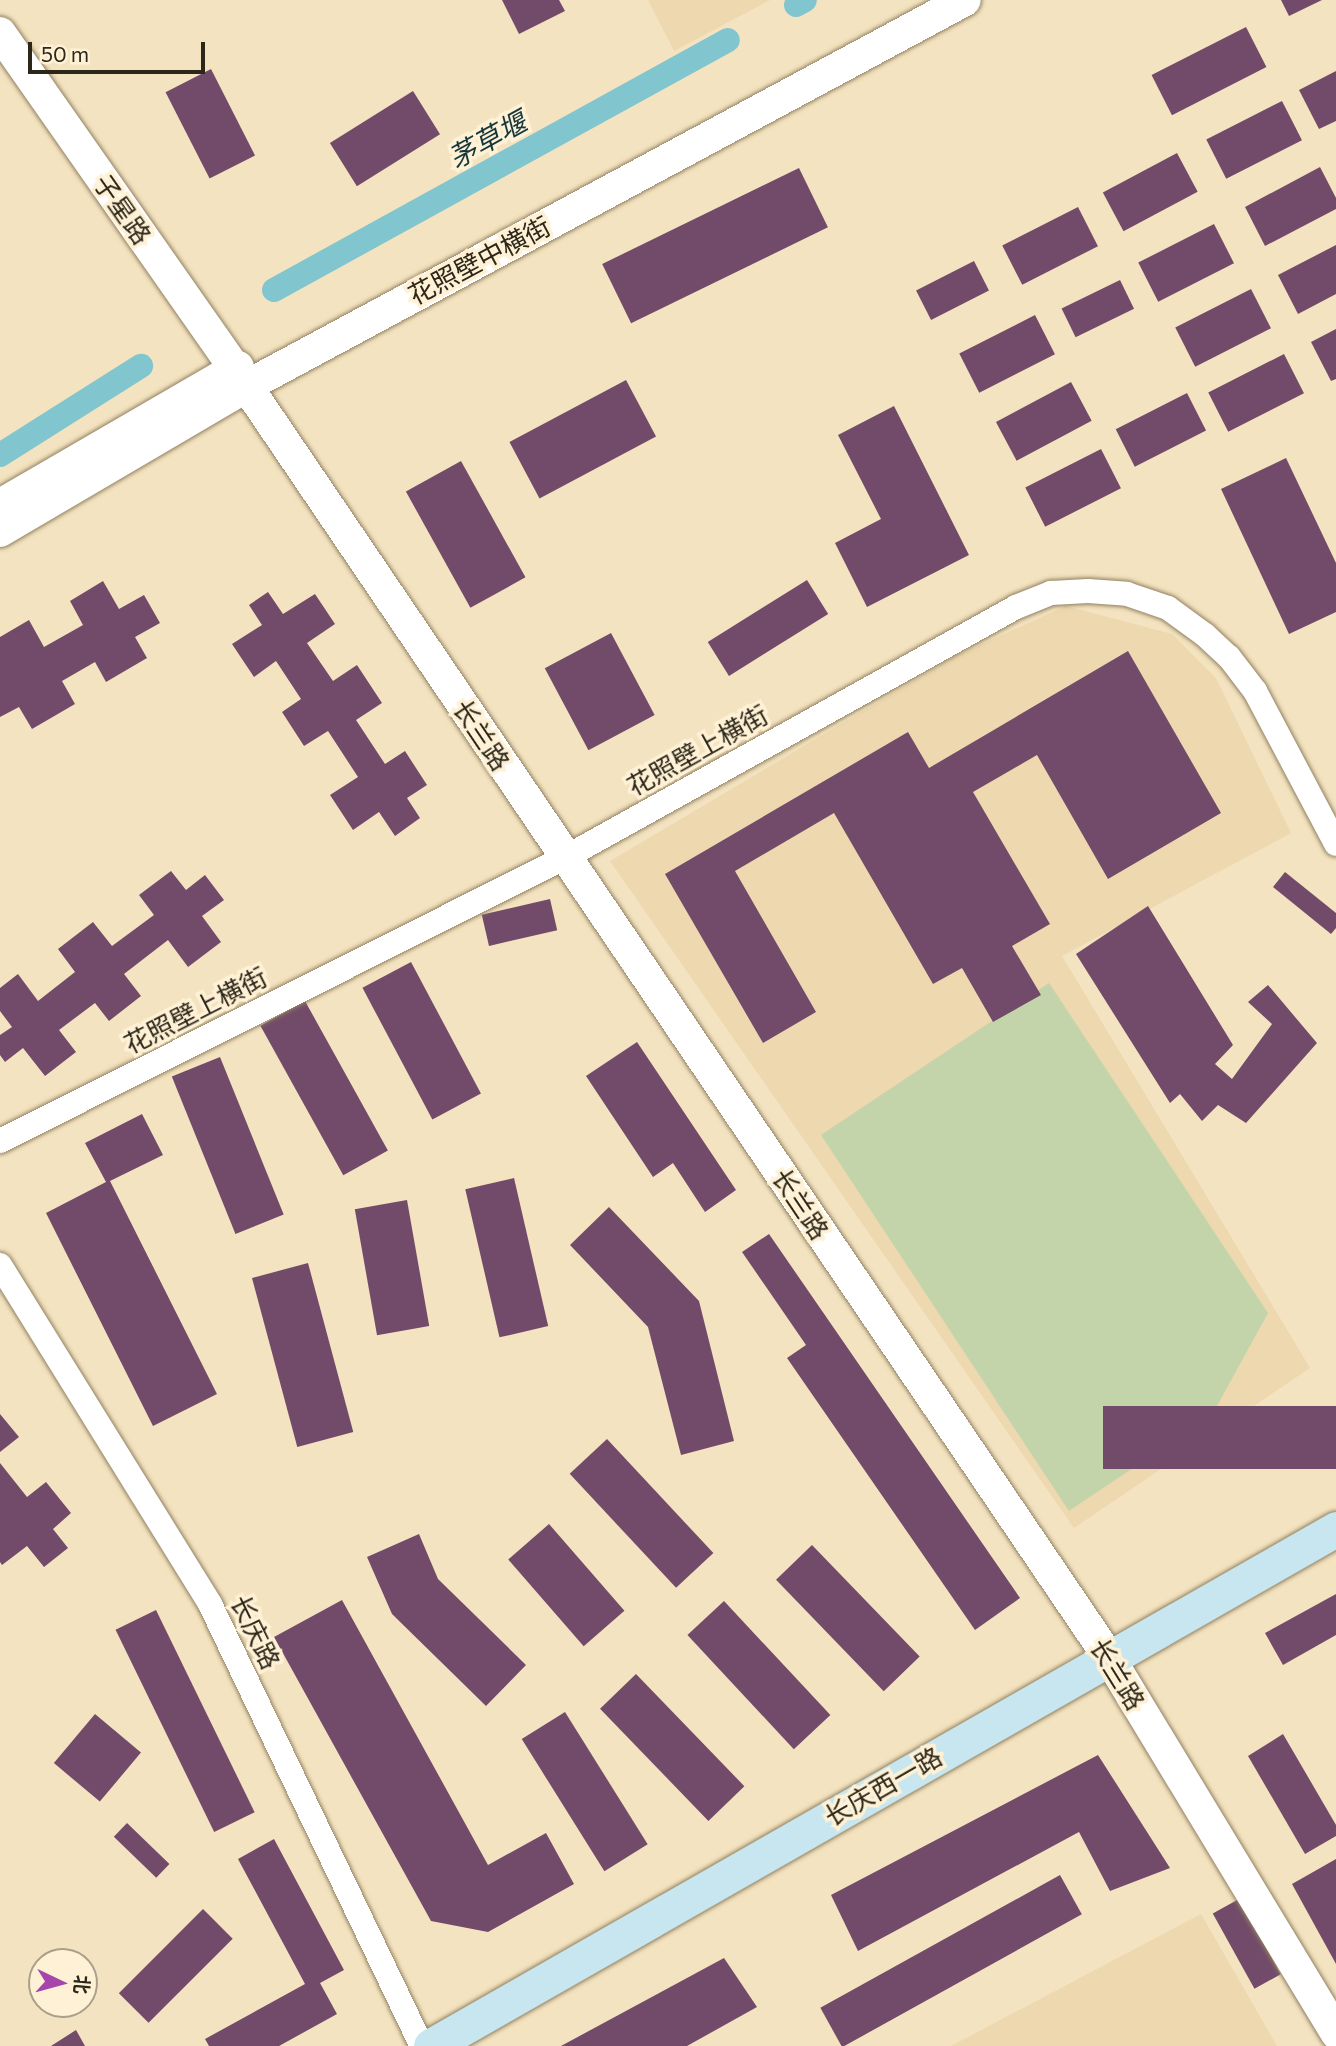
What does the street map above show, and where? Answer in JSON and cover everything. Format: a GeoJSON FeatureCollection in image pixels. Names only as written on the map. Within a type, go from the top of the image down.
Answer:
{"type":"FeatureCollection","features":[{"type":"Feature","properties":{"kind":"main road","name":"长庆西一路"},"geometry":{"type":"LineString","coordinates":[[430,2046],[1108,1656],[1336,1529]]}},
{"type":"Feature","properties":{"kind":"street","name":"花照壁中横街"},"geometry":{"type":"LineString","coordinates":[[0,531],[240,378],[920,0]]}},
{"type":"Feature","properties":{"kind":"street","name":"花照壁中横街"},"geometry":{"type":"LineString","coordinates":[[0,505],[965,0]]}},
{"type":"Feature","properties":{"kind":"street","name":"子星路"},"geometry":{"type":"LineString","coordinates":[[0,33],[240,378]]}},
{"type":"Feature","properties":{"kind":"street","name":"长兰路"},"geometry":{"type":"LineString","coordinates":[[240,378],[1108,1656],[1336,2033]]}},
{"type":"Feature","properties":{"kind":"street","name":"花照壁上横街"},"geometry":{"type":"LineString","coordinates":[[0,1141],[566,857],[1016,607],[1051,593],[1088,591],[1128,594],[1168,608],[1229,657],[1255,691],[1336,844]]}},
{"type":"Feature","properties":{"kind":"street","name":"长庆路"},"geometry":{"type":"LineString","coordinates":[[0,1265],[210,1604],[422,2046]]}},
{"type":"Feature","properties":{"kind":"shaded area"},"geometry":{"type":"Polygon","coordinates":[[[648,0],[770,0],[674,51],[648,0]]]}},
{"type":"Feature","properties":{"kind":"shaded area"},"geometry":{"type":"Polygon","coordinates":[[[1066,606],[1172,634],[1216,678],[1291,833],[1062,956],[1310,1368],[1074,1528],[610,861],[954,657],[1066,606]]]}},
{"type":"Feature","properties":{"kind":"shaded area"},"geometry":{"type":"Polygon","coordinates":[[[1201,1914],[1277,2046],[951,2046],[1201,1914]]]}},
{"type":"Feature","properties":{"kind":"green space"},"geometry":{"type":"Polygon","coordinates":[[[1049,983],[1268,1313],[1212,1415],[1069,1511],[821,1135],[1049,983]]]}},
{"type":"Feature","properties":{"kind":"building"},"geometry":{"type":"Polygon","coordinates":[[[502,0],[559,0],[565,11],[519,34],[502,0]]]}},
{"type":"Feature","properties":{"kind":"building"},"geometry":{"type":"Polygon","coordinates":[[[1281,0],[1322,0],[1289,16],[1281,0]]]}},
{"type":"Feature","properties":{"kind":"building"},"geometry":{"type":"Polygon","coordinates":[[[1246,27],[1266,67],[1172,115],[1152,75],[1246,27]]]}},
{"type":"Feature","properties":{"kind":"building"},"geometry":{"type":"Polygon","coordinates":[[[211,69],[255,155],[210,179],[166,92],[211,69]]]}},
{"type":"Feature","properties":{"kind":"building"},"geometry":{"type":"Polygon","coordinates":[[[1336,71],[1336,121],[1319,129],[1299,90],[1336,71]]]}},
{"type":"Feature","properties":{"kind":"building"},"geometry":{"type":"Polygon","coordinates":[[[413,91],[440,134],[357,186],[330,143],[413,91]]]}},
{"type":"Feature","properties":{"kind":"building"},"geometry":{"type":"Polygon","coordinates":[[[1282,101],[1302,140],[1226,179],[1206,140],[1282,101]]]}},
{"type":"Feature","properties":{"kind":"building"},"geometry":{"type":"Polygon","coordinates":[[[1177,153],[1198,192],[1123,231],[1103,192],[1177,153]]]}},
{"type":"Feature","properties":{"kind":"building"},"geometry":{"type":"Polygon","coordinates":[[[1320,167],[1336,198],[1336,209],[1265,246],[1245,207],[1320,167]]]}},
{"type":"Feature","properties":{"kind":"building"},"geometry":{"type":"Polygon","coordinates":[[[799,168],[828,227],[631,323],[602,264],[799,168]]]}},
{"type":"Feature","properties":{"kind":"building"},"geometry":{"type":"Polygon","coordinates":[[[1078,207],[1098,246],[1022,285],[1002,246],[1078,207]]]}},
{"type":"Feature","properties":{"kind":"building"},"geometry":{"type":"Polygon","coordinates":[[[1214,224],[1234,263],[1158,302],[1138,263],[1214,224]]]}},
{"type":"Feature","properties":{"kind":"building"},"geometry":{"type":"Polygon","coordinates":[[[1336,245],[1336,294],[1298,314],[1278,275],[1336,245]]]}},
{"type":"Feature","properties":{"kind":"building"},"geometry":{"type":"Polygon","coordinates":[[[974,261],[989,290],[931,320],[916,291],[974,261]]]}},
{"type":"Feature","properties":{"kind":"building"},"geometry":{"type":"Polygon","coordinates":[[[1120,280],[1134,309],[1076,337],[1062,308],[1120,280]]]}},
{"type":"Feature","properties":{"kind":"building"},"geometry":{"type":"Polygon","coordinates":[[[1251,289],[1271,328],[1195,367],[1175,328],[1251,289]]]}},
{"type":"Feature","properties":{"kind":"building"},"geometry":{"type":"Polygon","coordinates":[[[1035,315],[1055,354],[979,393],[959,354],[1035,315]]]}},
{"type":"Feature","properties":{"kind":"building"},"geometry":{"type":"Polygon","coordinates":[[[1336,329],[1336,379],[1331,381],[1311,342],[1336,329]]]}},
{"type":"Feature","properties":{"kind":"building"},"geometry":{"type":"Polygon","coordinates":[[[1284,354],[1304,393],[1228,432],[1208,393],[1284,354]]]}},
{"type":"Feature","properties":{"kind":"building"},"geometry":{"type":"Polygon","coordinates":[[[626,380],[656,437],[539,498],[509,442],[626,380]]]}},
{"type":"Feature","properties":{"kind":"building"},"geometry":{"type":"Polygon","coordinates":[[[1071,382],[1092,421],[1017,461],[996,422],[1071,382]]]}},
{"type":"Feature","properties":{"kind":"building"},"geometry":{"type":"Polygon","coordinates":[[[1187,393],[1206,430],[1135,467],[1116,429],[1187,393]]]}},
{"type":"Feature","properties":{"kind":"building"},"geometry":{"type":"Polygon","coordinates":[[[894,406],[969,555],[867,607],[835,543],[881,519],[838,435],[894,406]]]}},
{"type":"Feature","properties":{"kind":"building"},"geometry":{"type":"Polygon","coordinates":[[[1101,449],[1121,488],[1045,527],[1025,488],[1101,449]]]}},
{"type":"Feature","properties":{"kind":"building"},"geometry":{"type":"Polygon","coordinates":[[[1286,458],[1336,563],[1336,612],[1289,634],[1221,489],[1286,458]]]}},
{"type":"Feature","properties":{"kind":"building"},"geometry":{"type":"Polygon","coordinates":[[[461,461],[525,577],[470,608],[406,492],[461,461]]]}},
{"type":"Feature","properties":{"kind":"building"},"geometry":{"type":"Polygon","coordinates":[[[807,580],[828,614],[729,676],[708,642],[807,580]]]}},
{"type":"Feature","properties":{"kind":"building"},"geometry":{"type":"Polygon","coordinates":[[[103,581],[119,609],[144,595],[160,623],[135,637],[147,658],[106,682],[95,662],[62,681],[75,704],[32,729],[19,707],[0,717],[0,637],[29,620],[44,647],[83,625],[70,601],[103,581]]]}},
{"type":"Feature","properties":{"kind":"building"},"geometry":{"type":"Polygon","coordinates":[[[268,592],[283,614],[315,594],[335,624],[307,643],[333,681],[357,665],[382,703],[356,720],[385,764],[405,751],[427,785],[407,798],[420,818],[395,836],[379,812],[353,830],[330,795],[358,777],[328,731],[304,746],[282,712],[301,699],[276,661],[254,677],[232,644],[262,625],[249,605],[268,592]]]}},
{"type":"Feature","properties":{"kind":"building"},"geometry":{"type":"Polygon","coordinates":[[[611,633],[655,715],[588,750],[545,668],[611,633]]]}},
{"type":"Feature","properties":{"kind":"building"},"geometry":{"type":"Polygon","coordinates":[[[1128,651],[1221,813],[1108,879],[1037,755],[973,792],[1050,924],[1012,946],[1041,995],[993,1022],[962,968],[933,984],[834,813],[735,871],[816,1012],[763,1043],[665,874],[908,732],[929,768],[1128,651]]]}},
{"type":"Feature","properties":{"kind":"building"},"geometry":{"type":"Polygon","coordinates":[[[171,871],[186,890],[205,875],[224,900],[202,916],[221,942],[188,967],[168,940],[124,974],[141,996],[109,1021],[95,1003],[59,1030],[76,1052],[45,1076],[23,1048],[5,1062],[0,1055],[0,1035],[12,1027],[0,1011],[0,988],[18,974],[38,1001],[75,972],[58,949],[93,922],[112,946],[154,915],[139,895],[171,871]]]}},
{"type":"Feature","properties":{"kind":"building"},"geometry":{"type":"Polygon","coordinates":[[[1285,872],[1336,913],[1336,928],[1331,934],[1273,887],[1285,872]]]}},
{"type":"Feature","properties":{"kind":"building"},"geometry":{"type":"Polygon","coordinates":[[[550,899],[557,930],[489,946],[482,915],[550,899]]]}},
{"type":"Feature","properties":{"kind":"building"},"geometry":{"type":"Polygon","coordinates":[[[1148,906],[1233,1045],[1215,1064],[1232,1079],[1272,1024],[1248,1002],[1268,985],[1317,1043],[1246,1123],[1218,1105],[1202,1121],[1180,1094],[1170,1103],[1076,954],[1148,906]]]}},
{"type":"Feature","properties":{"kind":"building"},"geometry":{"type":"Polygon","coordinates":[[[411,962],[481,1094],[432,1119],[362,988],[411,962]]]}},
{"type":"Feature","properties":{"kind":"building"},"geometry":{"type":"Polygon","coordinates":[[[305,1001],[388,1151],[343,1175],[260,1026],[305,1001]]]}},
{"type":"Feature","properties":{"kind":"building"},"geometry":{"type":"Polygon","coordinates":[[[637,1042],[736,1190],[705,1212],[673,1163],[653,1177],[586,1076],[637,1042]]]}},
{"type":"Feature","properties":{"kind":"building"},"geometry":{"type":"Polygon","coordinates":[[[220,1057],[284,1215],[235,1234],[172,1076],[220,1057]]]}},
{"type":"Feature","properties":{"kind":"building"},"geometry":{"type":"Polygon","coordinates":[[[142,1114],[163,1155],[110,1181],[217,1394],[153,1426],[46,1213],[106,1182],[85,1143],[142,1114]]]}},
{"type":"Feature","properties":{"kind":"building"},"geometry":{"type":"Polygon","coordinates":[[[514,1178],[548,1326],[499,1337],[465,1189],[514,1178]]]}},
{"type":"Feature","properties":{"kind":"building"},"geometry":{"type":"Polygon","coordinates":[[[407,1200],[429,1326],[377,1335],[355,1209],[407,1200]]]}},
{"type":"Feature","properties":{"kind":"building"},"geometry":{"type":"Polygon","coordinates":[[[609,1207],[699,1301],[734,1441],[681,1455],[648,1327],[570,1245],[609,1207]]]}},
{"type":"Feature","properties":{"kind":"building"},"geometry":{"type":"Polygon","coordinates":[[[769,1234],[1020,1598],[975,1630],[787,1358],[806,1345],[742,1252],[769,1234]]]}},
{"type":"Feature","properties":{"kind":"building"},"geometry":{"type":"Polygon","coordinates":[[[308,1263],[353,1432],[297,1447],[252,1278],[308,1263]]]}},
{"type":"Feature","properties":{"kind":"building"},"geometry":{"type":"Polygon","coordinates":[[[1103,1406],[1336,1406],[1336,1469],[1103,1469],[1103,1406]]]}},
{"type":"Feature","properties":{"kind":"building"},"geometry":{"type":"Polygon","coordinates":[[[0,1414],[19,1437],[0,1452],[0,1414]]]}},
{"type":"Feature","properties":{"kind":"building"},"geometry":{"type":"Polygon","coordinates":[[[607,1439],[713,1553],[676,1588],[570,1474],[607,1439]]]}},
{"type":"Feature","properties":{"kind":"building"},"geometry":{"type":"Polygon","coordinates":[[[0,1463],[27,1497],[46,1482],[71,1513],[53,1529],[68,1548],[44,1567],[27,1546],[2,1565],[0,1562],[0,1463]]]}},
{"type":"Feature","properties":{"kind":"building"},"geometry":{"type":"Polygon","coordinates":[[[549,1524],[624,1611],[584,1646],[508,1559],[549,1524]]]}},
{"type":"Feature","properties":{"kind":"building"},"geometry":{"type":"Polygon","coordinates":[[[419,1534],[438,1579],[526,1665],[486,1706],[392,1614],[367,1557],[419,1534]]]}},
{"type":"Feature","properties":{"kind":"building"},"geometry":{"type":"Polygon","coordinates":[[[812,1545],[920,1656],[884,1691],[776,1580],[812,1545]]]}},
{"type":"Feature","properties":{"kind":"building"},"geometry":{"type":"Polygon","coordinates":[[[1336,1594],[1336,1635],[1283,1665],[1265,1633],[1336,1594]]]}},
{"type":"Feature","properties":{"kind":"building"},"geometry":{"type":"Polygon","coordinates":[[[342,1600],[488,1865],[546,1833],[574,1884],[488,1932],[431,1921],[274,1637],[342,1600]]]}},
{"type":"Feature","properties":{"kind":"building"},"geometry":{"type":"Polygon","coordinates":[[[724,1601],[830,1715],[794,1749],[687,1635],[724,1601]]]}},
{"type":"Feature","properties":{"kind":"building"},"geometry":{"type":"Polygon","coordinates":[[[156,1610],[255,1812],[214,1832],[116,1630],[156,1610]]]}},
{"type":"Feature","properties":{"kind":"building"},"geometry":{"type":"Polygon","coordinates":[[[636,1674],[744,1786],[708,1821],[600,1709],[636,1674]]]}},
{"type":"Feature","properties":{"kind":"building"},"geometry":{"type":"Polygon","coordinates":[[[565,1712],[648,1844],[604,1871],[522,1739],[565,1712]]]}},
{"type":"Feature","properties":{"kind":"building"},"geometry":{"type":"Polygon","coordinates":[[[95,1714],[141,1753],[100,1802],[54,1763],[95,1714]]]}},
{"type":"Feature","properties":{"kind":"building"},"geometry":{"type":"Polygon","coordinates":[[[1283,1734],[1336,1825],[1336,1836],[1305,1854],[1248,1756],[1283,1734]]]}},
{"type":"Feature","properties":{"kind":"building"},"geometry":{"type":"Polygon","coordinates":[[[1098,1755],[1170,1868],[1110,1891],[1079,1832],[858,1951],[831,1895],[1098,1755]]]}},
{"type":"Feature","properties":{"kind":"building"},"geometry":{"type":"Polygon","coordinates":[[[127,1823],[169,1864],[156,1878],[114,1837],[127,1823]]]}},
{"type":"Feature","properties":{"kind":"building"},"geometry":{"type":"Polygon","coordinates":[[[274,1839],[344,1970],[320,1983],[337,2014],[279,2046],[209,2046],[205,2039],[305,1984],[238,1859],[274,1839]]]}},
{"type":"Feature","properties":{"kind":"building"},"geometry":{"type":"Polygon","coordinates":[[[1336,1859],[1336,1964],[1292,1884],[1336,1859]]]}},
{"type":"Feature","properties":{"kind":"building"},"geometry":{"type":"Polygon","coordinates":[[[1060,1875],[1082,1914],[844,2046],[842,2046],[820,2008],[1060,1875]]]}},
{"type":"Feature","properties":{"kind":"building"},"geometry":{"type":"Polygon","coordinates":[[[1239,1899],[1281,1974],[1254,1989],[1213,1914],[1239,1899]]]}},
{"type":"Feature","properties":{"kind":"building"},"geometry":{"type":"Polygon","coordinates":[[[203,1909],[233,1939],[149,2023],[119,1993],[203,1909]]]}},
{"type":"Feature","properties":{"kind":"building"},"geometry":{"type":"Polygon","coordinates":[[[724,1958],[757,2007],[687,2046],[561,2046],[724,1958]]]}},
{"type":"Feature","properties":{"kind":"building"},"geometry":{"type":"Polygon","coordinates":[[[76,2030],[85,2046],[51,2046],[76,2030]]]}},
{"type":"Feature","properties":{"kind":"waterway","name":"茅草堰"},"geometry":{"type":"LineString","coordinates":[[796,5],[805,0]]}},
{"type":"Feature","properties":{"kind":"waterway","name":"茅草堰"},"geometry":{"type":"LineString","coordinates":[[274,290],[728,40]]}},
{"type":"Feature","properties":{"kind":"waterway","name":"茅草堰"},"geometry":{"type":"LineString","coordinates":[[0,455],[141,366]]}}]}
